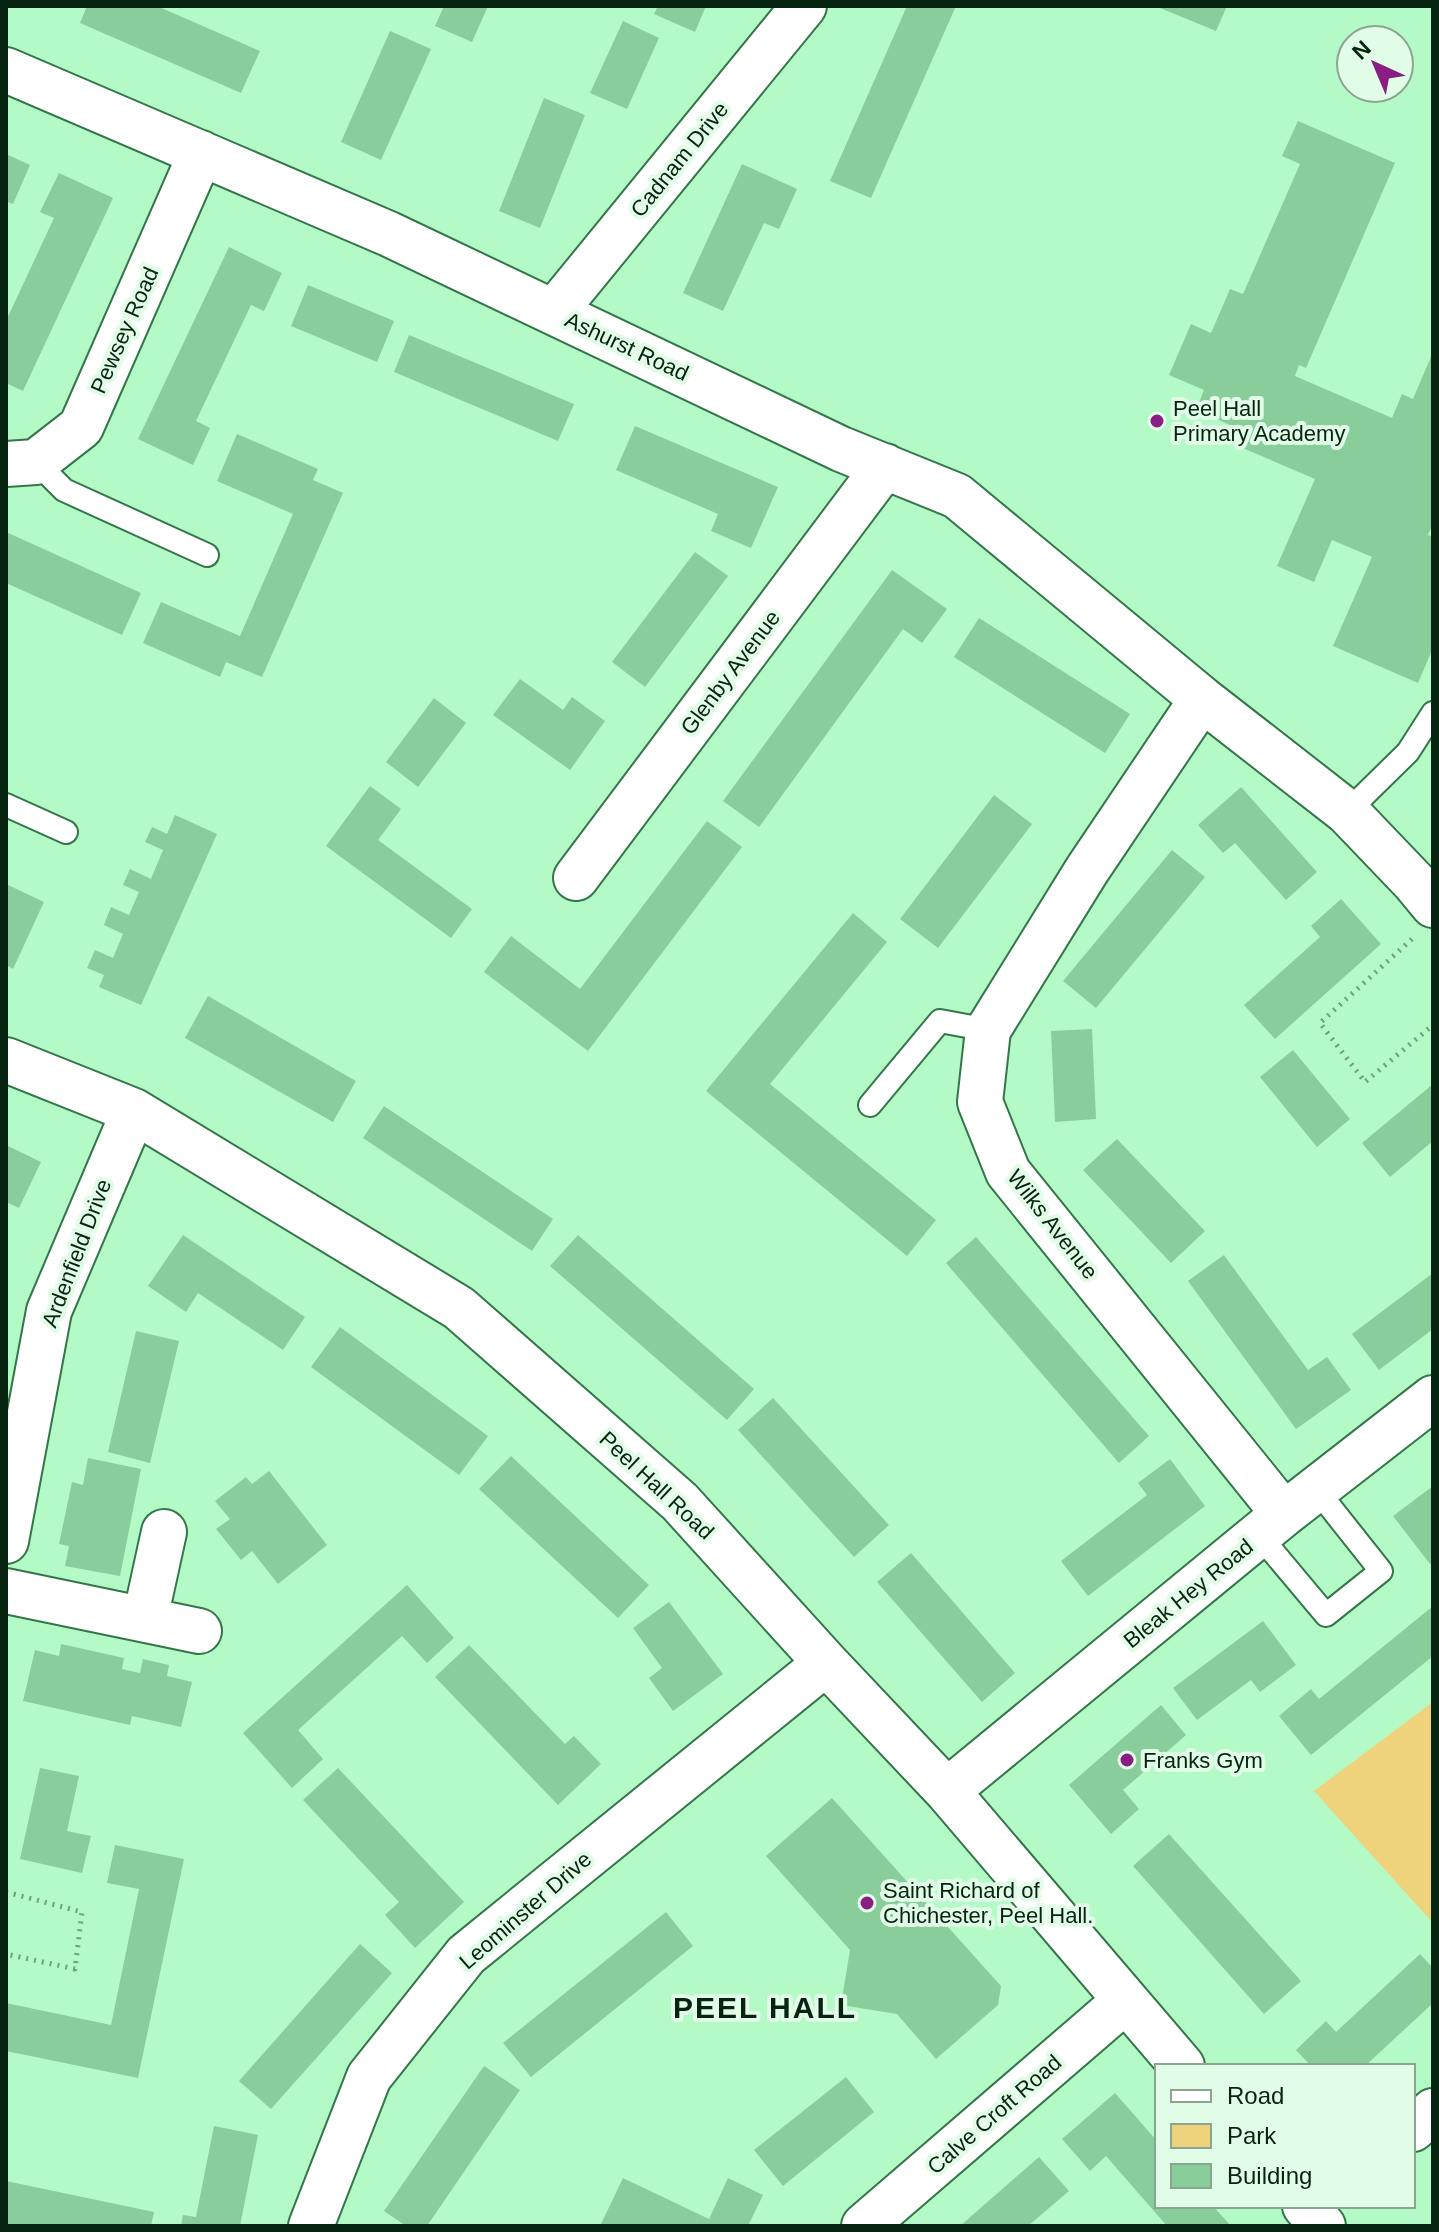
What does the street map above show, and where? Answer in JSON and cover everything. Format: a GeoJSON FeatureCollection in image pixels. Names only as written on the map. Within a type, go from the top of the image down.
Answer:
{"type":"FeatureCollection","features":[{"type":"Feature","properties":{"kind":"street","name":"Cadnam Drive"},"geometry":{"type":"LineString","coordinates":[[554,312],[804,6]]}},
{"type":"Feature","properties":{"kind":"street","name":"Ashurst Road"},"geometry":{"type":"LineString","coordinates":[[6,70],[389,234],[841,449],[957,496],[1202,699],[1347,812],[1414,882],[1427,918]]}},
{"type":"Feature","properties":{"kind":"street","name":"Pewsey Road"},"geometry":{"type":"LineString","coordinates":[[21,463],[81,427],[201,153]]}},
{"type":"Feature","properties":{"kind":"street","name":"Glenby Avenue"},"geometry":{"type":"LineString","coordinates":[[576,878],[885,466]]}},
{"type":"Feature","properties":{"kind":"street","name":"Wilks Avenue"},"geometry":{"type":"LineString","coordinates":[[1202,699],[1087,870],[988,1030],[980,1102],[1008,1172],[1286,1512]]}},
{"type":"Feature","properties":{"kind":"street","name":"Peel Hall Road"},"geometry":{"type":"LineString","coordinates":[[6,1060],[134,1111],[459,1308],[680,1502],[947,1791],[1180,2064]]}},
{"type":"Feature","properties":{"kind":"street","name":"Ardenfield Drive"},"geometry":{"type":"LineString","coordinates":[[6,1541],[49,1311],[134,1111]]}},
{"type":"Feature","properties":{"kind":"street","name":"Bleak Hey Road"},"geometry":{"type":"LineString","coordinates":[[947,1791],[1286,1512],[1433,1398]]}},
{"type":"Feature","properties":{"kind":"street"},"geometry":{"type":"LineString","coordinates":[[145,1619],[164,1532]]}},
{"type":"Feature","properties":{"kind":"street"},"geometry":{"type":"LineString","coordinates":[[6,1591],[199,1631]]}},
{"type":"Feature","properties":{"kind":"street","name":"Leominster Drive"},"geometry":{"type":"LineString","coordinates":[[311,2226],[369,2077],[466,1955],[826,1663]]}},
{"type":"Feature","properties":{"kind":"street","name":"Calve Croft Road"},"geometry":{"type":"LineString","coordinates":[[864,2226],[1125,2001]]}},
{"type":"Feature","properties":{"kind":"street"},"geometry":{"type":"LineString","coordinates":[[1415,2127],[1433,2111]]}},
{"type":"Feature","properties":{"kind":"lane"},"geometry":{"type":"LineString","coordinates":[[21,463],[64,490],[207,555]]}},
{"type":"Feature","properties":{"kind":"lane"},"geometry":{"type":"LineString","coordinates":[[1347,812],[1408,752],[1433,713]]}},
{"type":"Feature","properties":{"kind":"lane"},"geometry":{"type":"LineString","coordinates":[[6,805],[66,832]]}},
{"type":"Feature","properties":{"kind":"lane"},"geometry":{"type":"LineString","coordinates":[[870,1105],[940,1021],[988,1030]]}},
{"type":"Feature","properties":{"kind":"lane"},"geometry":{"type":"LineString","coordinates":[[1286,1512],[1381,1571],[1326,1615],[1286,1512]]}},
{"type":"Feature","properties":{"kind":"path"},"geometry":{"type":"LineString","coordinates":[[1427,918],[1320,1023],[1365,1082],[1433,1025]]}},
{"type":"Feature","properties":{"kind":"path"},"geometry":{"type":"LineString","coordinates":[[6,1892],[82,1912],[75,1969],[6,1954]]}},
{"type":"Feature","properties":{"kind":"green space"},"geometry":{"type":"Polygon","coordinates":[[[1433,1702],[1433,1923],[1314,1791],[1433,1702]]]}},
{"type":"Feature","properties":{"kind":"building"},"geometry":{"type":"Polygon","coordinates":[[[87,6],[157,6],[260,51],[241,93],[80,23],[87,6]]]}},
{"type":"Feature","properties":{"kind":"building"},"geometry":{"type":"Polygon","coordinates":[[[444,6],[488,6],[472,42],[435,26],[444,6]]]}},
{"type":"Feature","properties":{"kind":"building"},"geometry":{"type":"Polygon","coordinates":[[[658,6],[706,6],[695,32],[654,14],[658,6]]]}},
{"type":"Feature","properties":{"kind":"building"},"geometry":{"type":"Polygon","coordinates":[[[907,6],[956,6],[871,198],[830,181],[907,6]]]}},
{"type":"Feature","properties":{"kind":"building"},"geometry":{"type":"Polygon","coordinates":[[[1155,6],[1227,6],[1216,31],[1155,6]]]}},
{"type":"Feature","properties":{"kind":"building"},"geometry":{"type":"Polygon","coordinates":[[[623,21],[659,38],[627,109],[590,93],[623,21]]]}},
{"type":"Feature","properties":{"kind":"building"},"geometry":{"type":"Polygon","coordinates":[[[390,31],[431,49],[381,160],[341,142],[390,31]]]}},
{"type":"Feature","properties":{"kind":"building"},"geometry":{"type":"Polygon","coordinates":[[[544,98],[585,115],[540,228],[499,211],[544,98]]]}},
{"type":"Feature","properties":{"kind":"building"},"geometry":{"type":"Polygon","coordinates":[[[1298,121],[1395,163],[1306,368],[1299,365],[1295,376],[1392,418],[1402,394],[1413,399],[1433,352],[1433,524],[1428,535],[1433,537],[1433,648],[1418,683],[1333,646],[1372,557],[1332,540],[1314,582],[1277,566],[1315,479],[1224,440],[1230,425],[1196,410],[1204,390],[1169,375],[1191,324],[1211,333],[1230,289],[1243,294],[1300,164],[1282,156],[1298,121]]]}},
{"type":"Feature","properties":{"kind":"building"},"geometry":{"type":"Polygon","coordinates":[[[6,154],[30,165],[13,204],[6,201],[6,154]]]}},
{"type":"Feature","properties":{"kind":"building"},"geometry":{"type":"Polygon","coordinates":[[[742,164],[797,189],[779,229],[764,223],[723,311],[683,293],[742,164]]]}},
{"type":"Feature","properties":{"kind":"building"},"geometry":{"type":"Polygon","coordinates":[[[59,173],[113,198],[23,391],[6,383],[6,321],[54,218],[40,212],[59,173]]]}},
{"type":"Feature","properties":{"kind":"building"},"geometry":{"type":"Polygon","coordinates":[[[229,247],[282,273],[264,311],[251,305],[196,421],[210,428],[193,465],[138,439],[229,247]]]}},
{"type":"Feature","properties":{"kind":"building"},"geometry":{"type":"Polygon","coordinates":[[[308,285],[394,321],[377,362],[291,326],[308,285]]]}},
{"type":"Feature","properties":{"kind":"building"},"geometry":{"type":"Polygon","coordinates":[[[409,335],[574,404],[558,441],[394,372],[409,335]]]}},
{"type":"Feature","properties":{"kind":"building"},"geometry":{"type":"Polygon","coordinates":[[[635,426],[778,487],[751,548],[711,531],[718,514],[616,470],[635,426]]]}},
{"type":"Feature","properties":{"kind":"building"},"geometry":{"type":"Polygon","coordinates":[[[237,434],[318,469],[313,480],[343,493],[262,677],[226,662],[220,677],[143,643],[161,602],[240,636],[293,514],[217,481],[237,434]]]}},
{"type":"Feature","properties":{"kind":"building"},"geometry":{"type":"Polygon","coordinates":[[[6,532],[141,593],[122,635],[6,583],[6,532]]]}},
{"type":"Feature","properties":{"kind":"building"},"geometry":{"type":"Polygon","coordinates":[[[695,552],[728,576],[645,687],[612,662],[695,552]]]}},
{"type":"Feature","properties":{"kind":"building"},"geometry":{"type":"Polygon","coordinates":[[[892,570],[947,609],[922,643],[903,629],[759,827],[723,801],[892,570]]]}},
{"type":"Feature","properties":{"kind":"building"},"geometry":{"type":"Polygon","coordinates":[[[979,618],[1130,714],[1105,753],[954,657],[979,618]]]}},
{"type":"Feature","properties":{"kind":"building"},"geometry":{"type":"Polygon","coordinates":[[[520,679],[563,710],[572,697],[605,721],[570,770],[493,715],[520,679]]]}},
{"type":"Feature","properties":{"kind":"building"},"geometry":{"type":"Polygon","coordinates":[[[434,698],[466,723],[418,787],[386,762],[434,698]]]}},
{"type":"Feature","properties":{"kind":"building"},"geometry":{"type":"Polygon","coordinates":[[[370,786],[401,809],[378,840],[472,909],[451,938],[326,846],[370,786]]]}},
{"type":"Feature","properties":{"kind":"building"},"geometry":{"type":"Polygon","coordinates":[[[1241,787],[1317,872],[1286,900],[1235,843],[1223,853],[1198,825],[1241,787]]]}},
{"type":"Feature","properties":{"kind":"building"},"geometry":{"type":"Polygon","coordinates":[[[994,795],[1032,824],[938,948],[900,919],[994,795]]]}},
{"type":"Feature","properties":{"kind":"building"},"geometry":{"type":"Polygon","coordinates":[[[175,815],[217,834],[141,1005],[99,987],[104,975],[87,968],[95,950],[113,958],[123,934],[104,925],[111,907],[129,915],[139,892],[123,885],[130,869],[151,879],[163,850],[145,842],[152,827],[167,834],[175,815]]]}},
{"type":"Feature","properties":{"kind":"building"},"geometry":{"type":"Polygon","coordinates":[[[707,821],[742,847],[588,1051],[484,972],[511,936],[580,989],[707,821]]]}},
{"type":"Feature","properties":{"kind":"building"},"geometry":{"type":"Polygon","coordinates":[[[1172,850],[1205,877],[1096,1008],[1063,981],[1172,850]]]}},
{"type":"Feature","properties":{"kind":"building"},"geometry":{"type":"Polygon","coordinates":[[[6,884],[44,902],[13,969],[6,965],[6,884]]]}},
{"type":"Feature","properties":{"kind":"building"},"geometry":{"type":"Polygon","coordinates":[[[1341,899],[1381,944],[1275,1039],[1244,1005],[1320,937],[1311,926],[1341,899]]]}},
{"type":"Feature","properties":{"kind":"building"},"geometry":{"type":"Polygon","coordinates":[[[853,913],[887,942],[770,1084],[936,1220],[907,1256],[706,1091],[853,913]]]}},
{"type":"Feature","properties":{"kind":"building"},"geometry":{"type":"Polygon","coordinates":[[[208,996],[356,1081],[333,1122],[185,1038],[208,996]]]}},
{"type":"Feature","properties":{"kind":"building"},"geometry":{"type":"Polygon","coordinates":[[[1092,1029],[1096,1119],[1055,1122],[1051,1031],[1092,1029]]]}},
{"type":"Feature","properties":{"kind":"building"},"geometry":{"type":"Polygon","coordinates":[[[1293,1050],[1350,1119],[1317,1147],[1260,1077],[1293,1050]]]}},
{"type":"Feature","properties":{"kind":"building"},"geometry":{"type":"Polygon","coordinates":[[[1433,1084],[1433,1141],[1390,1177],[1362,1143],[1433,1084]]]}},
{"type":"Feature","properties":{"kind":"building"},"geometry":{"type":"Polygon","coordinates":[[[384,1106],[553,1219],[532,1251],[363,1138],[384,1106]]]}},
{"type":"Feature","properties":{"kind":"building"},"geometry":{"type":"Polygon","coordinates":[[[1117,1139],[1205,1231],[1171,1263],[1083,1170],[1117,1139]]]}},
{"type":"Feature","properties":{"kind":"building"},"geometry":{"type":"Polygon","coordinates":[[[6,1145],[41,1162],[19,1208],[6,1202],[6,1145]]]}},
{"type":"Feature","properties":{"kind":"building"},"geometry":{"type":"Polygon","coordinates":[[[183,1235],[305,1317],[283,1350],[198,1293],[186,1312],[148,1286],[183,1235]]]}},
{"type":"Feature","properties":{"kind":"building"},"geometry":{"type":"Polygon","coordinates":[[[578,1235],[754,1389],[727,1420],[550,1266],[578,1235]]]}},
{"type":"Feature","properties":{"kind":"building"},"geometry":{"type":"Polygon","coordinates":[[[976,1237],[1149,1436],[1119,1463],[946,1263],[976,1237]]]}},
{"type":"Feature","properties":{"kind":"building"},"geometry":{"type":"Polygon","coordinates":[[[1224,1255],[1308,1370],[1327,1357],[1351,1390],[1296,1429],[1188,1281],[1224,1255]]]}},
{"type":"Feature","properties":{"kind":"building"},"geometry":{"type":"Polygon","coordinates":[[[1433,1273],[1433,1329],[1379,1370],[1352,1334],[1433,1273]]]}},
{"type":"Feature","properties":{"kind":"building"},"geometry":{"type":"Polygon","coordinates":[[[340,1327],[488,1436],[459,1475],[311,1367],[340,1327]]]}},
{"type":"Feature","properties":{"kind":"building"},"geometry":{"type":"Polygon","coordinates":[[[136,1331],[179,1341],[150,1463],[108,1452],[136,1331]]]}},
{"type":"Feature","properties":{"kind":"building"},"geometry":{"type":"Polygon","coordinates":[[[773,1398],[889,1525],[854,1557],[738,1430],[773,1398]]]}},
{"type":"Feature","properties":{"kind":"building"},"geometry":{"type":"Polygon","coordinates":[[[511,1456],[649,1585],[618,1618],[479,1489],[511,1456]]]}},
{"type":"Feature","properties":{"kind":"building"},"geometry":{"type":"Polygon","coordinates":[[[88,1458],[141,1469],[120,1576],[65,1566],[69,1546],[59,1544],[72,1482],[83,1485],[88,1458]]]}},
{"type":"Feature","properties":{"kind":"building"},"geometry":{"type":"Polygon","coordinates":[[[1170,1459],[1205,1506],[1088,1596],[1061,1561],[1147,1495],[1138,1483],[1170,1459]]]}},
{"type":"Feature","properties":{"kind":"building"},"geometry":{"type":"Polygon","coordinates":[[[269,1471],[327,1545],[278,1584],[252,1551],[241,1560],[216,1529],[230,1519],[215,1501],[246,1477],[252,1484],[269,1471]]]}},
{"type":"Feature","properties":{"kind":"building"},"geometry":{"type":"Polygon","coordinates":[[[1433,1486],[1433,1562],[1430,1564],[1393,1516],[1433,1486]]]}},
{"type":"Feature","properties":{"kind":"building"},"geometry":{"type":"Polygon","coordinates":[[[911,1553],[1015,1673],[982,1702],[877,1582],[911,1553]]]}},
{"type":"Feature","properties":{"kind":"building"},"geometry":{"type":"Polygon","coordinates":[[[407,1585],[454,1638],[427,1663],[402,1636],[298,1730],[323,1759],[292,1788],[243,1733],[407,1585]]]}},
{"type":"Feature","properties":{"kind":"building"},"geometry":{"type":"Polygon","coordinates":[[[669,1602],[723,1674],[673,1711],[649,1678],[662,1668],[633,1628],[669,1602]]]}},
{"type":"Feature","properties":{"kind":"building"},"geometry":{"type":"Polygon","coordinates":[[[1433,1606],[1433,1656],[1311,1755],[1279,1716],[1311,1689],[1319,1699],[1433,1606]]]}},
{"type":"Feature","properties":{"kind":"building"},"geometry":{"type":"Polygon","coordinates":[[[1263,1621],[1296,1665],[1260,1692],[1251,1680],[1197,1720],[1173,1688],[1263,1621]]]}},
{"type":"Feature","properties":{"kind":"building"},"geometry":{"type":"Polygon","coordinates":[[[61,1644],[124,1658],[122,1669],[140,1673],[143,1659],[169,1665],[167,1676],[192,1682],[181,1727],[132,1716],[130,1725],[23,1701],[35,1650],[59,1656],[61,1644]]]}},
{"type":"Feature","properties":{"kind":"building"},"geometry":{"type":"Polygon","coordinates":[[[469,1645],[565,1744],[574,1736],[601,1764],[558,1805],[435,1677],[469,1645]]]}},
{"type":"Feature","properties":{"kind":"building","name":"Franks Gym"},"geometry":{"type":"Polygon","coordinates":[[[1161,1705],[1186,1735],[1123,1790],[1139,1809],[1111,1834],[1069,1785],[1161,1705]]]}},
{"type":"Feature","properties":{"kind":"building"},"geometry":{"type":"Polygon","coordinates":[[[40,1768],[79,1776],[67,1831],[91,1836],[82,1873],[20,1859],[40,1768]]]}},
{"type":"Feature","properties":{"kind":"building"},"geometry":{"type":"Polygon","coordinates":[[[338,1768],[464,1902],[415,1948],[385,1915],[399,1902],[303,1800],[338,1768]]]}},
{"type":"Feature","properties":{"kind":"building","name":"Saint Richard of Chichester, Peel Hall."},"geometry":{"type":"Polygon","coordinates":[[[832,1798],[1001,1986],[998,2005],[936,2059],[897,2014],[841,2005],[850,1950],[766,1856],[832,1798]]]}},
{"type":"Feature","properties":{"kind":"building"},"geometry":{"type":"Polygon","coordinates":[[[1169,1834],[1301,1981],[1264,2014],[1133,1866],[1169,1834]]]}},
{"type":"Feature","properties":{"kind":"building"},"geometry":{"type":"Polygon","coordinates":[[[115,1845],[184,1859],[138,2078],[6,2051],[6,2003],[111,2025],[139,1889],[107,1883],[115,1845]]]}},
{"type":"Feature","properties":{"kind":"building"},"geometry":{"type":"Polygon","coordinates":[[[666,1912],[693,1946],[531,2077],[503,2043],[666,1912]]]}},
{"type":"Feature","properties":{"kind":"building"},"geometry":{"type":"Polygon","coordinates":[[[360,1944],[392,1973],[271,2109],[239,2081],[360,1944]]]}},
{"type":"Feature","properties":{"kind":"building"},"geometry":{"type":"Polygon","coordinates":[[[1420,1954],[1433,1968],[1433,2003],[1367,2064],[1309,2064],[1296,2050],[1326,2021],[1336,2032],[1420,1954]]]}},
{"type":"Feature","properties":{"kind":"building"},"geometry":{"type":"Polygon","coordinates":[[[484,2066],[520,2090],[427,2226],[406,2226],[384,2211],[484,2066]]]}},
{"type":"Feature","properties":{"kind":"building"},"geometry":{"type":"Polygon","coordinates":[[[846,2077],[874,2112],[783,2186],[754,2150],[846,2077]]]}},
{"type":"Feature","properties":{"kind":"building"},"geometry":{"type":"Polygon","coordinates":[[[1115,2093],[1155,2139],[1155,2208],[1215,2208],[1231,2226],[1167,2226],[1106,2156],[1090,2171],[1062,2139],[1115,2093]]]}},
{"type":"Feature","properties":{"kind":"building"},"geometry":{"type":"Polygon","coordinates":[[[214,2126],[258,2135],[240,2226],[181,2226],[183,2215],[196,2217],[214,2126]]]}},
{"type":"Feature","properties":{"kind":"building"},"geometry":{"type":"Polygon","coordinates":[[[1039,2157],[1069,2191],[1028,2226],[960,2226],[1039,2157]]]}},
{"type":"Feature","properties":{"kind":"building"},"geometry":{"type":"Polygon","coordinates":[[[623,2178],[709,2219],[728,2178],[763,2195],[748,2226],[600,2226],[623,2178]]]}},
{"type":"Feature","properties":{"kind":"building"},"geometry":{"type":"Polygon","coordinates":[[[6,2181],[154,2212],[151,2226],[6,2224],[6,2181]]]}},
{"type":"Feature","properties":{"kind":"place","name":"Peel Hall Primary Academy"},"geometry":{"type":"Point","coordinates":[1157,421]}},
{"type":"Feature","properties":{"kind":"place","name":"Franks Gym"},"geometry":{"type":"Point","coordinates":[1127,1760]}},
{"type":"Feature","properties":{"kind":"place","name":"Saint Richard of Chichester, Peel Hall."},"geometry":{"type":"Point","coordinates":[867,1903]}},
{"type":"Feature","properties":{"kind":"district","name":"PEEL HALL"},"geometry":{"type":"Point","coordinates":[765,2008]}}]}
